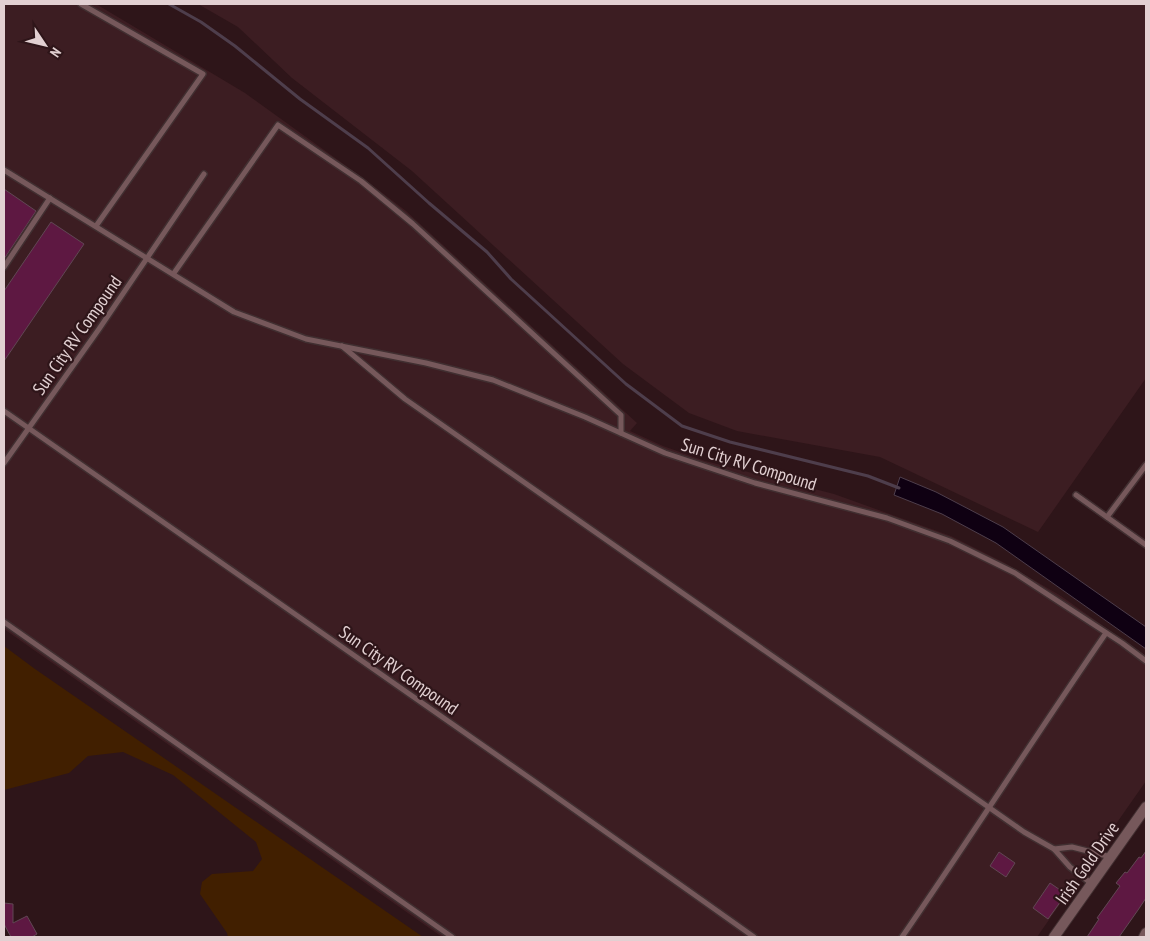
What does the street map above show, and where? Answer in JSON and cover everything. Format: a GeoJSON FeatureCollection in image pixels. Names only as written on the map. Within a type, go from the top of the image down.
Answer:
{"type":"FeatureCollection","features":[{"type":"Feature","properties":{"kind":"street","name":"Irish Gold Drive"},"geometry":{"type":"LineString","coordinates":[[1054,937],[1146,807]]}},
{"type":"Feature","properties":{"kind":"street"},"geometry":{"type":"LineString","coordinates":[[1144,937],[1146,933]]}},
{"type":"Feature","properties":{"kind":"lane"},"geometry":{"type":"LineString","coordinates":[[81,4],[203,74],[96,226]]}},
{"type":"Feature","properties":{"kind":"lane"},"geometry":{"type":"LineString","coordinates":[[174,274],[278,125],[360,181],[413,224],[621,415],[621,433]]}},
{"type":"Feature","properties":{"kind":"lane","name":"Sun City RV Compound"},"geometry":{"type":"LineString","coordinates":[[4,170],[148,257],[234,312],[306,339],[426,363],[493,380],[665,452],[748,480],[887,518],[950,541],[1015,573],[1146,661]]}},
{"type":"Feature","properties":{"kind":"lane","name":"Sun City RV Compound"},"geometry":{"type":"LineString","coordinates":[[4,463],[99,329],[204,174]]}},
{"type":"Feature","properties":{"kind":"lane"},"geometry":{"type":"LineString","coordinates":[[4,267],[50,198]]}},
{"type":"Feature","properties":{"kind":"lane","name":"Sun City RV Compound"},"geometry":{"type":"LineString","coordinates":[[342,346],[405,399],[989,808],[1024,832],[1054,849]]}},
{"type":"Feature","properties":{"kind":"lane","name":"Sun City RV Compound"},"geometry":{"type":"LineString","coordinates":[[4,411],[754,937]]}},
{"type":"Feature","properties":{"kind":"lane"},"geometry":{"type":"LineString","coordinates":[[1107,517],[1146,465]]}},
{"type":"Feature","properties":{"kind":"lane"},"geometry":{"type":"LineString","coordinates":[[1076,495],[1146,545]]}},
{"type":"Feature","properties":{"kind":"lane"},"geometry":{"type":"LineString","coordinates":[[4,622],[452,937]]}},
{"type":"Feature","properties":{"kind":"lane"},"geometry":{"type":"LineString","coordinates":[[902,937],[1106,633]]}},
{"type":"Feature","properties":{"kind":"lane"},"geometry":{"type":"LineString","coordinates":[[1054,849],[1072,847],[1111,857]]}},
{"type":"Feature","properties":{"kind":"lane"},"geometry":{"type":"LineString","coordinates":[[1054,849],[1070,867],[1092,884]]}},
{"type":"Feature","properties":{"kind":"shaded area"},"geometry":{"type":"Polygon","coordinates":[[[4,4],[96,4],[245,93],[406,211],[637,423],[630,431],[663,446],[705,461],[834,494],[951,536],[1005,563],[1061,596],[1146,656],[1146,781],[1037,937],[442,937],[4,629],[4,4]]]}},
{"type":"Feature","properties":{"kind":"shaded area"},"geometry":{"type":"Polygon","coordinates":[[[198,4],[1146,4],[1146,378],[1038,532],[880,457],[737,431],[689,413],[623,364],[412,171],[292,78],[238,27],[198,4]]]}},
{"type":"Feature","properties":{"kind":"shaded area"},"geometry":{"type":"Polygon","coordinates":[[[900,477],[936,492],[1003,527],[1146,627],[1146,649],[996,543],[942,514],[894,495],[900,477]]]}},
{"type":"Feature","properties":{"kind":"shaded area"},"geometry":{"type":"Polygon","coordinates":[[[4,646],[423,937],[228,937],[200,894],[202,882],[212,874],[253,871],[262,859],[256,842],[173,775],[123,752],[88,756],[69,773],[4,790],[4,646]]]}},
{"type":"Feature","properties":{"kind":"building"},"geometry":{"type":"Polygon","coordinates":[[[4,189],[36,211],[4,259],[4,189]]]}},
{"type":"Feature","properties":{"kind":"building"},"geometry":{"type":"Polygon","coordinates":[[[51,222],[84,244],[4,361],[4,291],[51,222]]]}},
{"type":"Feature","properties":{"kind":"building"},"geometry":{"type":"Polygon","coordinates":[[[1146,851],[1146,898],[1138,910],[1119,937],[1087,937],[1099,919],[1097,918],[1120,886],[1116,883],[1146,851]]]}},
{"type":"Feature","properties":{"kind":"building"},"geometry":{"type":"Polygon","coordinates":[[[999,852],[1015,863],[1006,877],[990,866],[999,852]]]}},
{"type":"Feature","properties":{"kind":"building"},"geometry":{"type":"Polygon","coordinates":[[[1050,883],[1066,894],[1048,919],[1033,908],[1050,883]]]}},
{"type":"Feature","properties":{"kind":"building"},"geometry":{"type":"Polygon","coordinates":[[[4,903],[13,904],[13,923],[27,916],[37,934],[32,937],[11,937],[4,924],[4,903]]]}},
{"type":"Feature","properties":{"kind":"waterway"},"geometry":{"type":"LineString","coordinates":[[169,4],[201,22],[235,46],[300,99],[368,148],[487,252],[511,279],[626,384],[682,426],[730,442],[868,476],[899,488]]}}]}
